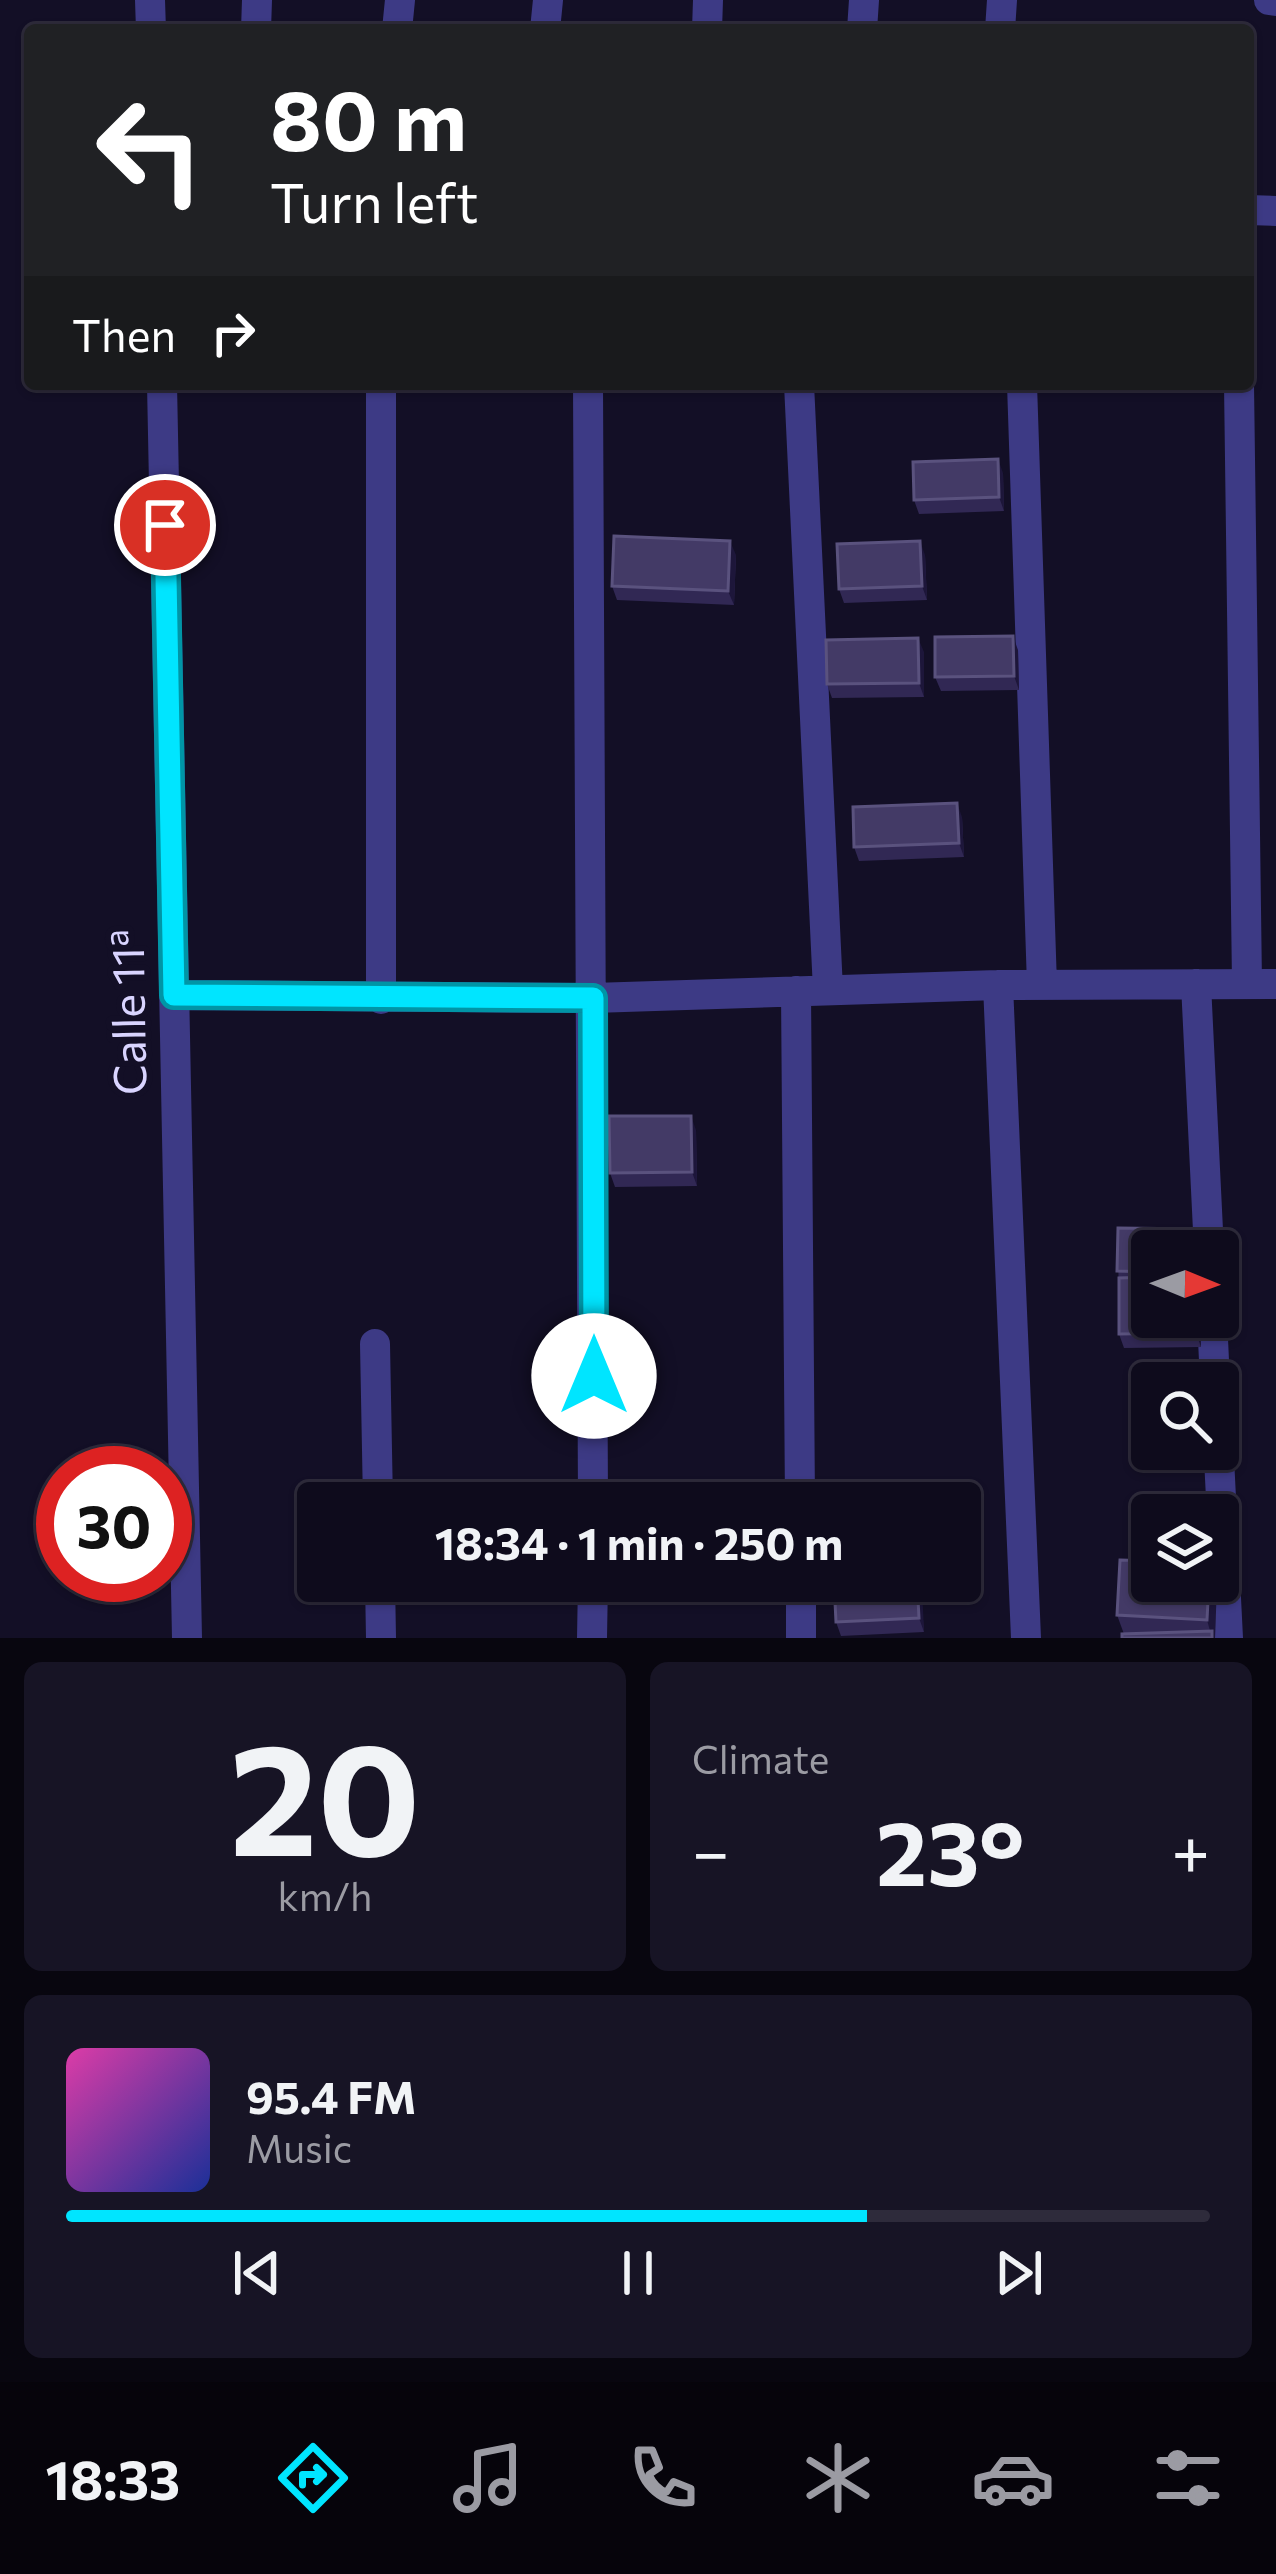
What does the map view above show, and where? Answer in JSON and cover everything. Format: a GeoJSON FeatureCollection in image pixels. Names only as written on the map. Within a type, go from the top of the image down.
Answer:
{"type":"FeatureCollection","features":[{"type":"Feature","properties":{"kind":"street","name":"Calle 11ª"},"geometry":{"type":"LineString","coordinates":[[162,390],[187,1638]]}},
{"type":"Feature","properties":{"kind":"street"},"geometry":{"type":"LineString","coordinates":[[381,390],[381,999]]}},
{"type":"Feature","properties":{"kind":"street"},"geometry":{"type":"LineString","coordinates":[[588,390],[593,1482]]}},
{"type":"Feature","properties":{"kind":"street"},"geometry":{"type":"LineString","coordinates":[[799,390],[828,990]]}},
{"type":"Feature","properties":{"kind":"street"},"geometry":{"type":"LineString","coordinates":[[1022,390],[1042,985]]}},
{"type":"Feature","properties":{"kind":"street"},"geometry":{"type":"LineString","coordinates":[[174,995],[593,998],[1042,985],[1262,984],[1239,390]]}},
{"type":"Feature","properties":{"kind":"street"},"geometry":{"type":"LineString","coordinates":[[1196,984],[1208,1230]]}},
{"type":"Feature","properties":{"kind":"street"},"geometry":{"type":"LineString","coordinates":[[998,986],[1026,1638]]}},
{"type":"Feature","properties":{"kind":"street"},"geometry":{"type":"LineString","coordinates":[[796,992],[800,1482]]}},
{"type":"Feature","properties":{"kind":"street"},"geometry":{"type":"LineString","coordinates":[[375,1344],[378,1482]]}},
{"type":"Feature","properties":{"kind":"street"},"geometry":{"type":"LineString","coordinates":[[1220,1470],[1228,1638]]}},
{"type":"Feature","properties":{"kind":"street"},"geometry":{"type":"LineString","coordinates":[[380,1602],[381,1638]]}},
{"type":"Feature","properties":{"kind":"street"},"geometry":{"type":"LineString","coordinates":[[592,1638],[593,1602]]}},
{"type":"Feature","properties":{"kind":"street"},"geometry":{"type":"LineString","coordinates":[[801,1602],[801,1638]]}},
{"type":"Feature","properties":{"kind":"building"},"geometry":{"type":"Polygon","coordinates":[[[998,459],[999,497],[914,500],[913,462],[998,459]]]}},
{"type":"Feature","properties":{"kind":"building"},"geometry":{"type":"Polygon","coordinates":[[[614,536],[730,541],[728,591],[612,586],[614,536]]]}},
{"type":"Feature","properties":{"kind":"building"},"geometry":{"type":"Polygon","coordinates":[[[920,541],[922,586],[839,589],[837,544],[920,541]]]}},
{"type":"Feature","properties":{"kind":"building"},"geometry":{"type":"Polygon","coordinates":[[[1013,636],[1014,676],[935,677],[935,637],[1013,636]]]}},
{"type":"Feature","properties":{"kind":"building"},"geometry":{"type":"Polygon","coordinates":[[[918,638],[919,683],[827,684],[826,640],[918,638]]]}},
{"type":"Feature","properties":{"kind":"building"},"geometry":{"type":"Polygon","coordinates":[[[957,803],[959,843],[854,847],[853,807],[957,803]]]}},
{"type":"Feature","properties":{"kind":"building"},"geometry":{"type":"Polygon","coordinates":[[[609,1116],[691,1116],[692,1172],[610,1173],[609,1116]]]}},
{"type":"Feature","properties":{"kind":"building"},"geometry":{"type":"Polygon","coordinates":[[[1118,1228],[1197,1229],[1131,1230],[1131,1271],[1117,1271],[1118,1228]]]}},
{"type":"Feature","properties":{"kind":"building"},"geometry":{"type":"Polygon","coordinates":[[[1119,1278],[1131,1278],[1131,1334],[1119,1334],[1119,1278]]]}},
{"type":"Feature","properties":{"kind":"building"},"geometry":{"type":"Polygon","coordinates":[[[1120,1560],[1131,1560],[1131,1602],[1208,1602],[1207,1620],[1117,1615],[1120,1560]]]}},
{"type":"Feature","properties":{"kind":"building"},"geometry":{"type":"Polygon","coordinates":[[[835,1602],[918,1602],[919,1618],[836,1622],[835,1602]]]}},
{"type":"Feature","properties":{"kind":"building"},"geometry":{"type":"Polygon","coordinates":[[[1212,1631],[1212,1638],[1122,1638],[1122,1634],[1212,1631]]]}},
{"type":"Feature","properties":{"kind":"route"},"geometry":{"type":"LineString","coordinates":[[165,525],[174,995],[593,998],[594,1376]]}}]}
